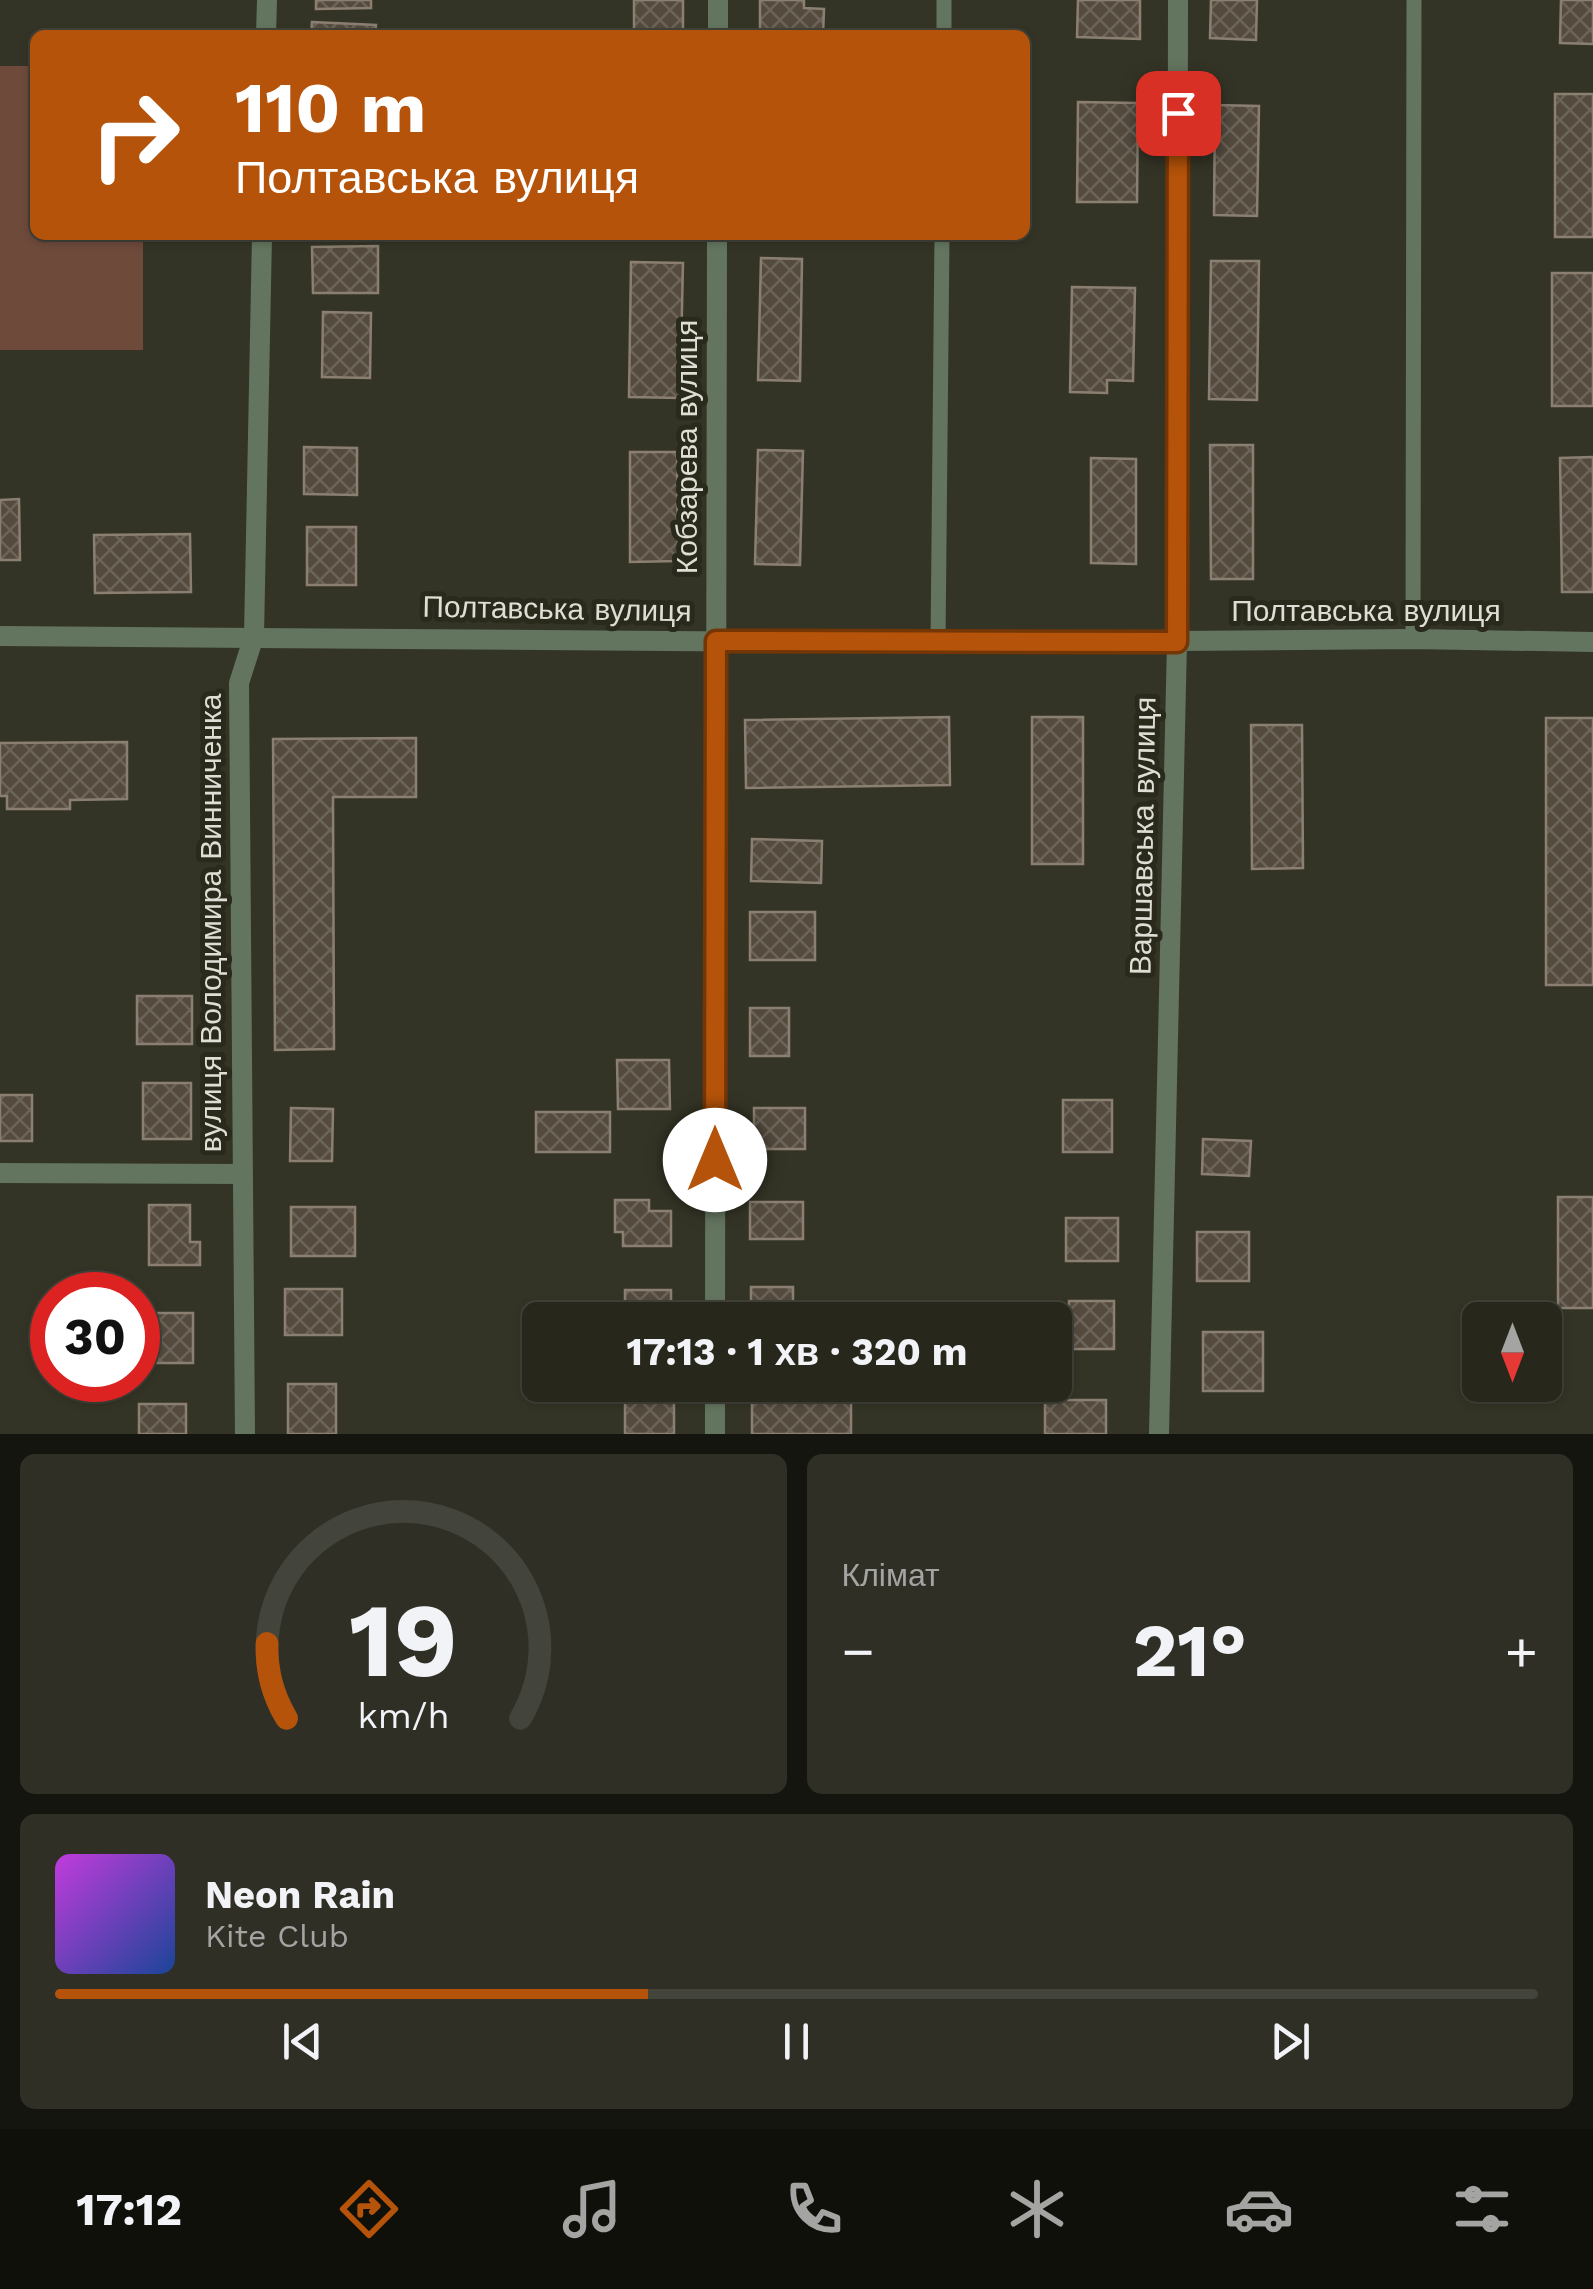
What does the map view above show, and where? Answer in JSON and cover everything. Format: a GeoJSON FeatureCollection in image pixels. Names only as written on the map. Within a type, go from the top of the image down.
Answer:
{"type":"FeatureCollection","features":[{"type":"Feature","properties":{"kind":"street"},"geometry":{"type":"LineString","coordinates":[[266,30],[267,0]]}},
{"type":"Feature","properties":{"kind":"street"},"geometry":{"type":"LineString","coordinates":[[718,0],[718,30]]}},
{"type":"Feature","properties":{"kind":"street","name":"Варшавська вулиця"},"geometry":{"type":"LineString","coordinates":[[1159,1434],[1177,642],[1178,0]]}},
{"type":"Feature","properties":{"kind":"street","name":"вулиця Володимира Винниченка"},"geometry":{"type":"LineString","coordinates":[[245,1434],[238,682],[254,636],[262,240]]}},
{"type":"Feature","properties":{"kind":"street","name":"Кобзарева вулиця"},"geometry":{"type":"LineString","coordinates":[[715,1302],[718,240]]}},
{"type":"Feature","properties":{"kind":"street","name":"Полтавська вулиця"},"geometry":{"type":"LineString","coordinates":[[0,636],[938,643],[1413,639],[1593,642]]}},
{"type":"Feature","properties":{"kind":"street"},"geometry":{"type":"LineString","coordinates":[[0,1173],[242,1174]]}},
{"type":"Feature","properties":{"kind":"street"},"geometry":{"type":"LineString","coordinates":[[715,1402],[715,1434]]}},
{"type":"Feature","properties":{"kind":"lane"},"geometry":{"type":"LineString","coordinates":[[944,0],[944,30]]}},
{"type":"Feature","properties":{"kind":"lane"},"geometry":{"type":"LineString","coordinates":[[1413,639],[1414,0]]}},
{"type":"Feature","properties":{"kind":"lane"},"geometry":{"type":"LineString","coordinates":[[938,643],[942,240]]}},
{"type":"Feature","properties":{"kind":"shaded area"},"geometry":{"type":"Polygon","coordinates":[[[0,66],[30,66],[30,240],[143,240],[143,350],[0,350],[0,66]]]}},
{"type":"Feature","properties":{"kind":"building"},"geometry":{"type":"Polygon","coordinates":[[[316,0],[371,0],[371,8],[316,9],[316,0]]]}},
{"type":"Feature","properties":{"kind":"building"},"geometry":{"type":"Polygon","coordinates":[[[634,0],[683,0],[683,30],[634,30],[634,0]]]}},
{"type":"Feature","properties":{"kind":"building"},"geometry":{"type":"Polygon","coordinates":[[[760,0],[804,0],[804,8],[824,9],[823,30],[760,30],[760,0]]]}},
{"type":"Feature","properties":{"kind":"building"},"geometry":{"type":"Polygon","coordinates":[[[1078,0],[1140,0],[1140,39],[1077,37],[1078,0]]]}},
{"type":"Feature","properties":{"kind":"building"},"geometry":{"type":"Polygon","coordinates":[[[1211,0],[1257,0],[1256,40],[1210,38],[1211,0]]]}},
{"type":"Feature","properties":{"kind":"building"},"geometry":{"type":"Polygon","coordinates":[[[1561,0],[1593,0],[1593,44],[1560,43],[1561,0]]]}},
{"type":"Feature","properties":{"kind":"building"},"geometry":{"type":"Polygon","coordinates":[[[312,22],[376,25],[376,30],[311,30],[312,22]]]}},
{"type":"Feature","properties":{"kind":"building"},"geometry":{"type":"Polygon","coordinates":[[[1555,94],[1593,94],[1593,237],[1555,237],[1555,94]]]}},
{"type":"Feature","properties":{"kind":"building"},"geometry":{"type":"Polygon","coordinates":[[[1078,102],[1138,103],[1137,202],[1077,202],[1078,102]]]}},
{"type":"Feature","properties":{"kind":"building"},"geometry":{"type":"Polygon","coordinates":[[[1215,105],[1259,106],[1257,216],[1214,215],[1215,105]]]}},
{"type":"Feature","properties":{"kind":"building"},"geometry":{"type":"Polygon","coordinates":[[[378,246],[378,293],[313,293],[312,247],[378,246]]]}},
{"type":"Feature","properties":{"kind":"building"},"geometry":{"type":"Polygon","coordinates":[[[761,258],[802,259],[800,381],[758,380],[761,258]]]}},
{"type":"Feature","properties":{"kind":"building"},"geometry":{"type":"Polygon","coordinates":[[[1211,261],[1259,261],[1257,400],[1209,399],[1211,261]]]}},
{"type":"Feature","properties":{"kind":"building"},"geometry":{"type":"Polygon","coordinates":[[[631,262],[683,263],[680,398],[629,397],[631,262]]]}},
{"type":"Feature","properties":{"kind":"building"},"geometry":{"type":"Polygon","coordinates":[[[1552,273],[1593,273],[1593,406],[1552,406],[1552,273]]]}},
{"type":"Feature","properties":{"kind":"building"},"geometry":{"type":"Polygon","coordinates":[[[1072,287],[1135,288],[1133,381],[1107,380],[1107,393],[1070,392],[1072,287]]]}},
{"type":"Feature","properties":{"kind":"building"},"geometry":{"type":"Polygon","coordinates":[[[323,312],[371,313],[370,378],[322,377],[323,312]]]}},
{"type":"Feature","properties":{"kind":"building"},"geometry":{"type":"Polygon","coordinates":[[[1210,445],[1253,445],[1253,579],[1211,579],[1210,445]]]}},
{"type":"Feature","properties":{"kind":"building"},"geometry":{"type":"Polygon","coordinates":[[[304,447],[357,448],[357,495],[304,494],[304,447]]]}},
{"type":"Feature","properties":{"kind":"building"},"geometry":{"type":"Polygon","coordinates":[[[758,450],[803,451],[800,565],[755,564],[758,450]]]}},
{"type":"Feature","properties":{"kind":"building"},"geometry":{"type":"Polygon","coordinates":[[[630,452],[677,452],[678,561],[630,562],[630,452]]]}},
{"type":"Feature","properties":{"kind":"building"},"geometry":{"type":"Polygon","coordinates":[[[1593,457],[1593,592],[1562,592],[1560,458],[1593,457]]]}},
{"type":"Feature","properties":{"kind":"building"},"geometry":{"type":"Polygon","coordinates":[[[1091,458],[1136,459],[1136,564],[1091,563],[1091,458]]]}},
{"type":"Feature","properties":{"kind":"building"},"geometry":{"type":"Polygon","coordinates":[[[19,499],[20,560],[0,560],[0,500],[19,499]]]}},
{"type":"Feature","properties":{"kind":"building"},"geometry":{"type":"Polygon","coordinates":[[[307,527],[356,527],[356,585],[307,585],[307,527]]]}},
{"type":"Feature","properties":{"kind":"building"},"geometry":{"type":"Polygon","coordinates":[[[190,534],[191,592],[95,593],[94,535],[190,534]]]}},
{"type":"Feature","properties":{"kind":"building"},"geometry":{"type":"Polygon","coordinates":[[[949,717],[950,785],[746,788],[745,720],[949,717]]]}},
{"type":"Feature","properties":{"kind":"building"},"geometry":{"type":"Polygon","coordinates":[[[1032,717],[1083,717],[1083,864],[1032,864],[1032,717]]]}},
{"type":"Feature","properties":{"kind":"building"},"geometry":{"type":"Polygon","coordinates":[[[1546,718],[1593,718],[1593,985],[1546,985],[1546,718]]]}},
{"type":"Feature","properties":{"kind":"building"},"geometry":{"type":"Polygon","coordinates":[[[1251,725],[1302,725],[1303,868],[1252,869],[1251,725]]]}},
{"type":"Feature","properties":{"kind":"building"},"geometry":{"type":"Polygon","coordinates":[[[416,738],[416,797],[333,797],[334,1049],[275,1050],[273,739],[416,738]]]}},
{"type":"Feature","properties":{"kind":"building"},"geometry":{"type":"Polygon","coordinates":[[[127,742],[127,799],[70,800],[70,809],[7,809],[7,796],[0,796],[0,743],[127,742]]]}},
{"type":"Feature","properties":{"kind":"building"},"geometry":{"type":"Polygon","coordinates":[[[752,839],[822,841],[821,883],[751,881],[752,839]]]}},
{"type":"Feature","properties":{"kind":"building"},"geometry":{"type":"Polygon","coordinates":[[[750,912],[815,912],[815,960],[750,960],[750,912]]]}},
{"type":"Feature","properties":{"kind":"building"},"geometry":{"type":"Polygon","coordinates":[[[137,996],[192,996],[192,1044],[137,1044],[137,996]]]}},
{"type":"Feature","properties":{"kind":"building"},"geometry":{"type":"Polygon","coordinates":[[[750,1008],[789,1008],[789,1056],[750,1056],[750,1008]]]}},
{"type":"Feature","properties":{"kind":"building"},"geometry":{"type":"Polygon","coordinates":[[[617,1060],[669,1060],[670,1109],[618,1109],[617,1060]]]}},
{"type":"Feature","properties":{"kind":"building"},"geometry":{"type":"Polygon","coordinates":[[[143,1083],[191,1083],[191,1139],[143,1139],[143,1083]]]}},
{"type":"Feature","properties":{"kind":"building"},"geometry":{"type":"Polygon","coordinates":[[[0,1095],[32,1095],[32,1141],[0,1141],[0,1095]]]}},
{"type":"Feature","properties":{"kind":"building"},"geometry":{"type":"Polygon","coordinates":[[[1063,1100],[1112,1100],[1112,1152],[1063,1152],[1063,1100]]]}},
{"type":"Feature","properties":{"kind":"building"},"geometry":{"type":"Polygon","coordinates":[[[291,1108],[333,1109],[332,1161],[290,1161],[291,1108]]]}},
{"type":"Feature","properties":{"kind":"building"},"geometry":{"type":"Polygon","coordinates":[[[754,1108],[805,1108],[805,1149],[754,1149],[754,1108]]]}},
{"type":"Feature","properties":{"kind":"building"},"geometry":{"type":"Polygon","coordinates":[[[536,1112],[610,1112],[610,1152],[536,1152],[536,1112]]]}},
{"type":"Feature","properties":{"kind":"building"},"geometry":{"type":"Polygon","coordinates":[[[1203,1139],[1251,1141],[1249,1176],[1202,1174],[1203,1139]]]}},
{"type":"Feature","properties":{"kind":"building"},"geometry":{"type":"Polygon","coordinates":[[[1558,1197],[1593,1197],[1593,1308],[1562,1308],[1562,1302],[1558,1302],[1558,1197]]]}},
{"type":"Feature","properties":{"kind":"building"},"geometry":{"type":"Polygon","coordinates":[[[615,1200],[649,1200],[649,1211],[671,1211],[671,1246],[623,1246],[623,1232],[615,1232],[615,1200]]]}},
{"type":"Feature","properties":{"kind":"building"},"geometry":{"type":"Polygon","coordinates":[[[750,1202],[803,1202],[803,1239],[750,1239],[750,1202]]]}},
{"type":"Feature","properties":{"kind":"building"},"geometry":{"type":"Polygon","coordinates":[[[149,1205],[190,1205],[190,1242],[200,1242],[200,1265],[149,1265],[149,1205]]]}},
{"type":"Feature","properties":{"kind":"building"},"geometry":{"type":"Polygon","coordinates":[[[291,1207],[355,1207],[355,1256],[291,1256],[291,1207]]]}},
{"type":"Feature","properties":{"kind":"building"},"geometry":{"type":"Polygon","coordinates":[[[1066,1218],[1118,1218],[1118,1261],[1066,1261],[1066,1218]]]}},
{"type":"Feature","properties":{"kind":"building"},"geometry":{"type":"Polygon","coordinates":[[[1197,1232],[1249,1232],[1249,1281],[1197,1281],[1197,1232]]]}},
{"type":"Feature","properties":{"kind":"building"},"geometry":{"type":"Polygon","coordinates":[[[751,1287],[793,1287],[793,1302],[751,1302],[751,1287]]]}},
{"type":"Feature","properties":{"kind":"building"},"geometry":{"type":"Polygon","coordinates":[[[285,1289],[342,1289],[342,1335],[285,1335],[285,1289]]]}},
{"type":"Feature","properties":{"kind":"building"},"geometry":{"type":"Polygon","coordinates":[[[625,1290],[671,1290],[671,1302],[625,1302],[625,1290]]]}},
{"type":"Feature","properties":{"kind":"building"},"geometry":{"type":"Polygon","coordinates":[[[1114,1301],[1114,1349],[1072,1349],[1069,1302],[1114,1301]]]}},
{"type":"Feature","properties":{"kind":"building"},"geometry":{"type":"Polygon","coordinates":[[[160,1313],[193,1313],[193,1363],[160,1363],[160,1313]]]}},
{"type":"Feature","properties":{"kind":"building"},"geometry":{"type":"Polygon","coordinates":[[[1203,1332],[1263,1332],[1263,1391],[1203,1391],[1203,1332]]]}},
{"type":"Feature","properties":{"kind":"building"},"geometry":{"type":"Polygon","coordinates":[[[288,1384],[336,1384],[336,1434],[288,1434],[288,1384]]]}},
{"type":"Feature","properties":{"kind":"building"},"geometry":{"type":"Polygon","coordinates":[[[1106,1400],[1106,1434],[1045,1434],[1045,1402],[1106,1400]]]}},
{"type":"Feature","properties":{"kind":"building"},"geometry":{"type":"Polygon","coordinates":[[[625,1402],[674,1402],[674,1434],[625,1434],[625,1402]]]}},
{"type":"Feature","properties":{"kind":"building"},"geometry":{"type":"Polygon","coordinates":[[[752,1402],[851,1402],[851,1434],[752,1434],[752,1402]]]}},
{"type":"Feature","properties":{"kind":"building"},"geometry":{"type":"Polygon","coordinates":[[[139,1404],[186,1404],[186,1434],[139,1434],[139,1404]]]}},
{"type":"Feature","properties":{"kind":"route"},"geometry":{"type":"LineString","coordinates":[[715,1160],[716,641],[1177,642],[1178,113]]}}]}
